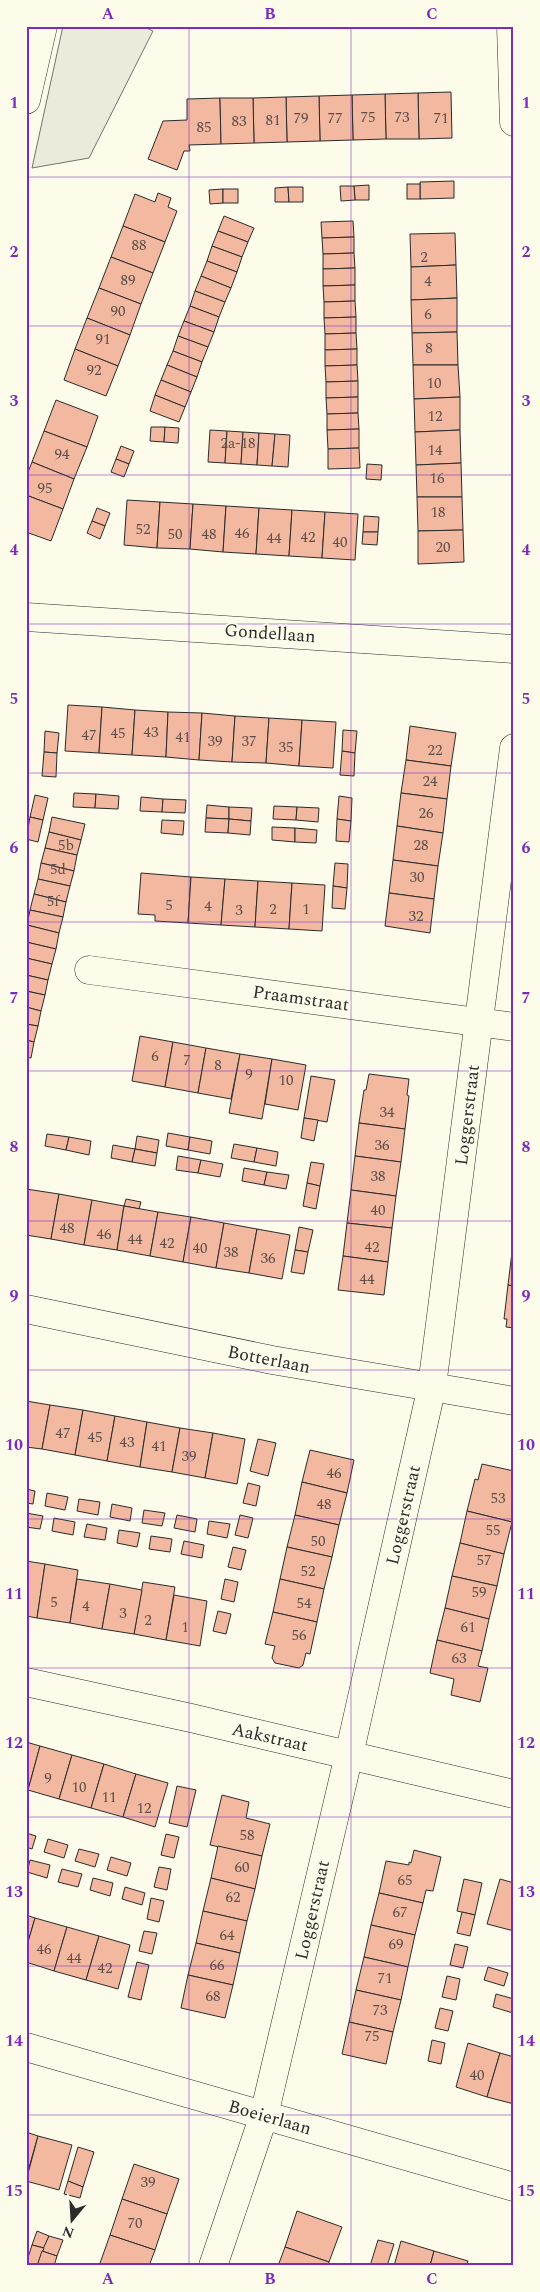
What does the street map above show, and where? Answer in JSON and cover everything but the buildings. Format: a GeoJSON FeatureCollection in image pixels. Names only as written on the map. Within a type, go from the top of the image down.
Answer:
{"type":"FeatureCollection","features":[{"type":"Feature","properties":{"kind":"street"},"geometry":{"type":"LineString","coordinates":[[26,100],[44,26]]}},
{"type":"Feature","properties":{"kind":"street"},"geometry":{"type":"LineString","coordinates":[[511,26],[514,122]]}},
{"type":"Feature","properties":{"kind":"street","name":"Gondellaan"},"geometry":{"type":"LineString","coordinates":[[26,617],[514,649]]}},
{"type":"Feature","properties":{"kind":"street","name":"Loggerstraat"},"geometry":{"type":"LineString","coordinates":[[213,2266],[264,2115],[349,1755],[432,1386],[514,748]]}},
{"type":"Feature","properties":{"kind":"street","name":"Praamstraat"},"geometry":{"type":"LineString","coordinates":[[89,970],[514,1027]]}},
{"type":"Feature","properties":{"kind":"street","name":"Botterlaan"},"geometry":{"type":"LineString","coordinates":[[26,1310],[272,1360],[514,1401]]}},
{"type":"Feature","properties":{"kind":"street","name":"Aakstraat"},"geometry":{"type":"LineString","coordinates":[[26,1682],[514,1794]]}},
{"type":"Feature","properties":{"kind":"street","name":"Boeierlaan"},"geometry":{"type":"LineString","coordinates":[[26,2047],[514,2187]]}},
{"type":"Feature","properties":{"kind":"shaded area"},"geometry":{"type":"Polygon","coordinates":[[[63,26],[142,26],[153,31],[89,158],[32,168],[63,26]]]}}]}
